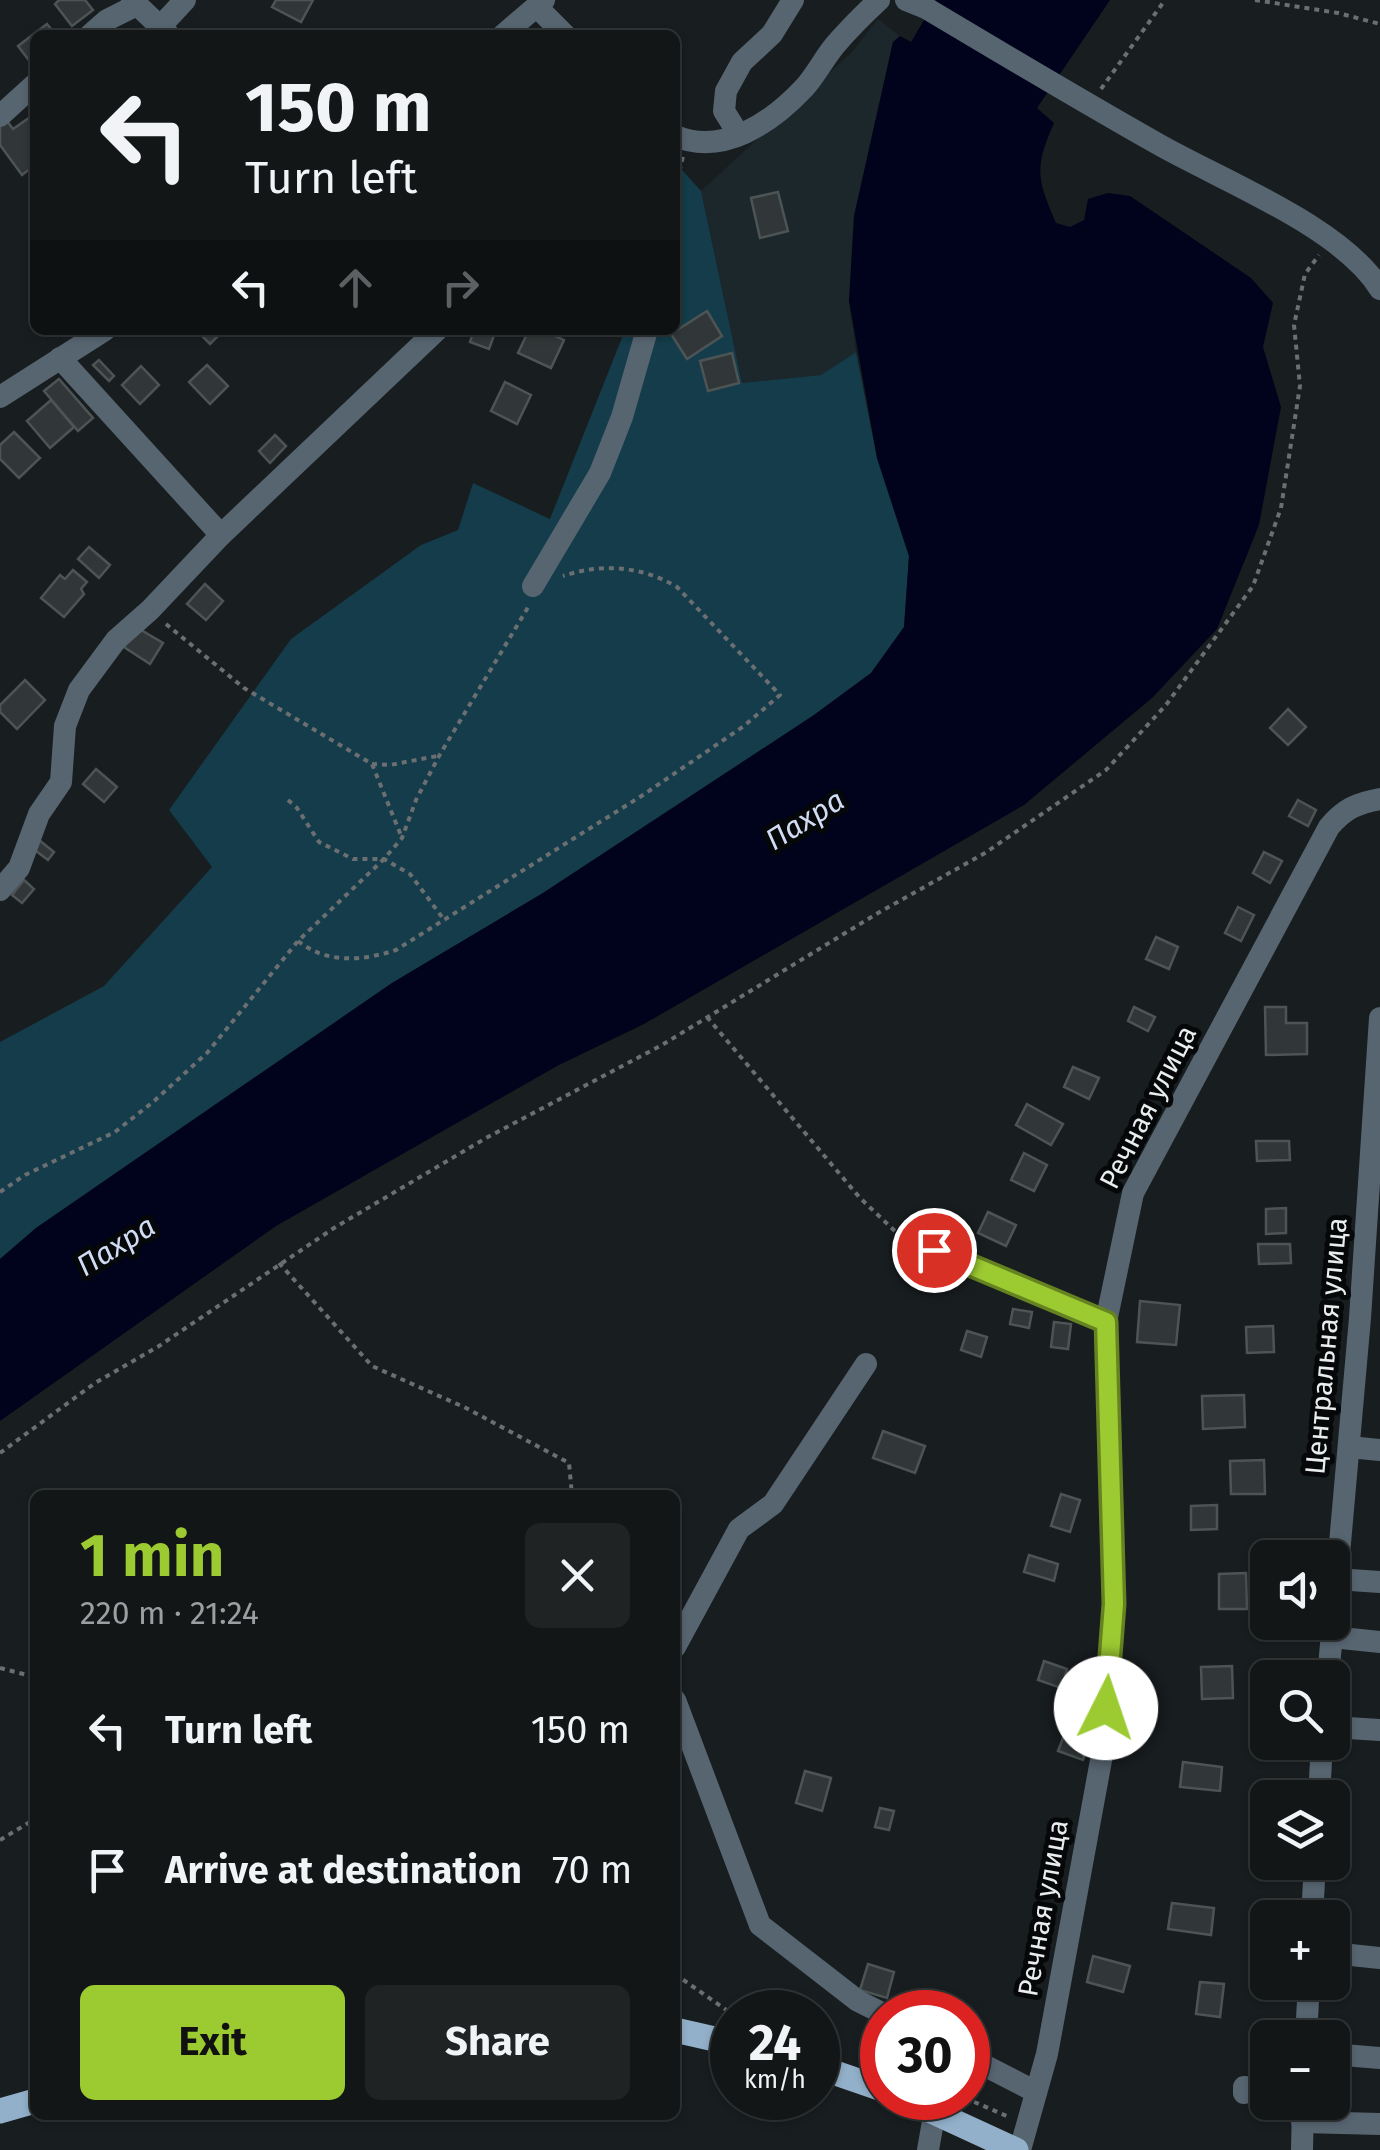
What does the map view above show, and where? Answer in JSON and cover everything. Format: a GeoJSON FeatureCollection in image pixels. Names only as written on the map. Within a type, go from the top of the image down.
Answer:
{"type":"FeatureCollection","features":[{"type":"Feature","properties":{"kind":"main road"},"geometry":{"type":"LineString","coordinates":[[680,2031],[710,2038]]}},
{"type":"Feature","properties":{"kind":"main road"},"geometry":{"type":"LineString","coordinates":[[0,2111],[30,2102]]}},
{"type":"Feature","properties":{"kind":"main road"},"geometry":{"type":"LineString","coordinates":[[956,2120],[1018,2150]]}},
{"type":"Feature","properties":{"kind":"street"},"geometry":{"type":"LineString","coordinates":[[165,30],[185,0]]}},
{"type":"Feature","properties":{"kind":"street"},"geometry":{"type":"LineString","coordinates":[[739,135],[724,112],[726,91],[742,62],[772,34],[793,0]]}},
{"type":"Feature","properties":{"kind":"street"},"geometry":{"type":"LineString","coordinates":[[681,138],[721,143],[764,124],[804,88],[834,46],[878,0]]}},
{"type":"Feature","properties":{"kind":"street"},"geometry":{"type":"LineString","coordinates":[[96,30],[135,2],[163,30]]}},
{"type":"Feature","properties":{"kind":"street"},"geometry":{"type":"LineString","coordinates":[[516,30],[540,3],[561,30]]}},
{"type":"Feature","properties":{"kind":"street"},"geometry":{"type":"LineString","coordinates":[[916,4],[1331,240],[1367,268],[1380,289]]}},
{"type":"Feature","properties":{"kind":"street"},"geometry":{"type":"LineString","coordinates":[[0,116],[30,89]]}},
{"type":"Feature","properties":{"kind":"street"},"geometry":{"type":"LineString","coordinates":[[0,396],[96,335]]}},
{"type":"Feature","properties":{"kind":"street"},"geometry":{"type":"LineString","coordinates":[[0,890],[19,868],[40,814],[62,782],[65,726],[79,690],[108,650],[221,535],[431,335]]}},
{"type":"Feature","properties":{"kind":"street"},"geometry":{"type":"LineString","coordinates":[[532,586],[600,473],[622,417],[646,335]]}},
{"type":"Feature","properties":{"kind":"street"},"geometry":{"type":"LineString","coordinates":[[60,358],[221,535]]}},
{"type":"Feature","properties":{"kind":"street","name":"Речная улица"},"geometry":{"type":"LineString","coordinates":[[1018,2150],[1047,2054],[1104,1744],[1114,1604],[1106,1322],[1133,1194],[1330,827],[1342,812],[1359,803],[1380,799]]}},
{"type":"Feature","properties":{"kind":"street","name":"Центральная улица"},"geometry":{"type":"LineString","coordinates":[[1340,1540],[1349,1447],[1370,1319],[1380,1018]]}},
{"type":"Feature","properties":{"kind":"street"},"geometry":{"type":"LineString","coordinates":[[934,1250],[1106,1322]]}},
{"type":"Feature","properties":{"kind":"street"},"geometry":{"type":"LineString","coordinates":[[680,1638],[739,1529],[773,1504],[866,1364]]}},
{"type":"Feature","properties":{"kind":"street"},"geometry":{"type":"LineString","coordinates":[[1349,1447],[1380,1450]]}},
{"type":"Feature","properties":{"kind":"street"},"geometry":{"type":"LineString","coordinates":[[1350,1580],[1380,1582]]}},
{"type":"Feature","properties":{"kind":"street"},"geometry":{"type":"LineString","coordinates":[[1350,1639],[1380,1642]]}},
{"type":"Feature","properties":{"kind":"street"},"geometry":{"type":"LineString","coordinates":[[680,1713],[760,1926],[860,2002]]}},
{"type":"Feature","properties":{"kind":"street"},"geometry":{"type":"LineString","coordinates":[[1350,1728],[1380,1730]]}},
{"type":"Feature","properties":{"kind":"street"},"geometry":{"type":"LineString","coordinates":[[1350,1955],[1380,1958]]}},
{"type":"Feature","properties":{"kind":"street"},"geometry":{"type":"LineString","coordinates":[[1350,2056],[1380,2058]]}},
{"type":"Feature","properties":{"kind":"street"},"geometry":{"type":"LineString","coordinates":[[990,2068],[1036,2092]]}},
{"type":"Feature","properties":{"kind":"street"},"geometry":{"type":"LineString","coordinates":[[1350,2119],[1380,2124]]}},
{"type":"Feature","properties":{"kind":"street"},"geometry":{"type":"LineString","coordinates":[[928,2150],[933,2120]]}},
{"type":"Feature","properties":{"kind":"street"},"geometry":{"type":"LineString","coordinates":[[1302,2150],[1303,2120]]}},
{"type":"Feature","properties":{"kind":"path"},"geometry":{"type":"LineString","coordinates":[[1090,105],[1166,0]]}},
{"type":"Feature","properties":{"kind":"path"},"geometry":{"type":"LineString","coordinates":[[1255,0],[1380,24]]}},
{"type":"Feature","properties":{"kind":"path"},"geometry":{"type":"LineString","coordinates":[[0,1453],[96,1383],[176,1335],[279,1262],[486,1138],[662,1045],[878,913],[986,853],[1106,770],[1166,704],[1252,586],[1281,508],[1300,386],[1294,325],[1306,274],[1331,240]]}},
{"type":"Feature","properties":{"kind":"path"},"geometry":{"type":"LineString","coordinates":[[0,1192],[25,1175],[116,1132],[153,1102],[207,1052],[298,940],[384,859],[402,838],[438,756],[530,604],[532,586],[588,570],[641,571],[658,576],[676,587],[780,695],[744,726],[643,795],[396,950],[372,958],[327,957],[312,952],[298,940]]}},
{"type":"Feature","properties":{"kind":"path"},"geometry":{"type":"LineString","coordinates":[[150,610],[244,688],[372,764],[390,765],[438,756]]}},
{"type":"Feature","properties":{"kind":"path"},"geometry":{"type":"LineString","coordinates":[[372,764],[402,838]]}},
{"type":"Feature","properties":{"kind":"path"},"geometry":{"type":"LineString","coordinates":[[288,800],[319,842],[353,859],[384,859],[410,874],[445,921]]}},
{"type":"Feature","properties":{"kind":"path"},"geometry":{"type":"LineString","coordinates":[[708,1017],[886,1225],[913,1252],[934,1250]]}},
{"type":"Feature","properties":{"kind":"path"},"geometry":{"type":"LineString","coordinates":[[279,1262],[372,1366],[466,1408],[569,1463],[572,1490]]}},
{"type":"Feature","properties":{"kind":"path"},"geometry":{"type":"LineString","coordinates":[[0,1668],[30,1677]]}},
{"type":"Feature","properties":{"kind":"path"},"geometry":{"type":"LineString","coordinates":[[0,1840],[30,1821]]}},
{"type":"Feature","properties":{"kind":"path"},"geometry":{"type":"LineString","coordinates":[[680,1978],[710,1999]]}},
{"type":"Feature","properties":{"kind":"path"},"geometry":{"type":"LineString","coordinates":[[990,2109],[1027,2125]]}},
{"type":"Feature","properties":{"kind":"shaded area"},"geometry":{"type":"Polygon","coordinates":[[[878,19],[900,36],[893,42],[854,216],[849,301],[856,352],[821,375],[742,383],[701,191],[852,52],[878,19]]]}},
{"type":"Feature","properties":{"kind":"shaded area"},"geometry":{"type":"Polygon","coordinates":[[[680,168],[701,191],[742,383],[821,375],[856,352],[877,458],[909,556],[904,627],[871,673],[814,715],[543,893],[392,983],[36,1228],[0,1259],[0,1042],[104,986],[212,867],[169,810],[291,639],[421,545],[458,530],[473,483],[550,519],[623,335],[680,335],[680,168]]]}},
{"type":"Feature","properties":{"kind":"water","name":"Пахра"},"geometry":{"type":"Polygon","coordinates":[[[936,0],[1110,0],[1037,108],[1054,123],[1043,151],[1040,173],[1056,223],[1070,227],[1084,220],[1088,199],[1108,193],[1130,196],[1251,278],[1273,303],[1263,347],[1281,407],[1259,525],[1217,629],[1152,698],[1024,805],[644,1024],[557,1066],[276,1226],[0,1421],[0,1259],[36,1228],[392,983],[543,893],[814,715],[871,673],[904,627],[909,556],[877,458],[849,301],[854,216],[893,42],[900,36],[911,42],[936,0]]]}},
{"type":"Feature","properties":{"kind":"building"},"geometry":{"type":"Polygon","coordinates":[[[59,0],[85,0],[93,10],[72,26],[55,4],[59,0]]]}},
{"type":"Feature","properties":{"kind":"building"},"geometry":{"type":"Polygon","coordinates":[[[276,0],[313,0],[301,22],[272,7],[276,0]]]}},
{"type":"Feature","properties":{"kind":"building"},"geometry":{"type":"Polygon","coordinates":[[[30,37],[30,62],[18,46],[30,37]]]}},
{"type":"Feature","properties":{"kind":"building"},"geometry":{"type":"Polygon","coordinates":[[[30,117],[30,169],[22,175],[0,145],[0,126],[7,121],[13,129],[30,117]]]}},
{"type":"Feature","properties":{"kind":"building"},"geometry":{"type":"Polygon","coordinates":[[[778,192],[788,231],[760,238],[751,198],[778,192]]]}},
{"type":"Feature","properties":{"kind":"building"},"geometry":{"type":"Polygon","coordinates":[[[707,311],[722,336],[687,359],[672,335],[680,335],[680,328],[707,311]]]}},
{"type":"Feature","properties":{"kind":"building"},"geometry":{"type":"Polygon","coordinates":[[[201,335],[219,335],[210,344],[201,335]]]}},
{"type":"Feature","properties":{"kind":"building"},"geometry":{"type":"Polygon","coordinates":[[[472,335],[494,335],[489,349],[470,342],[472,335]]]}},
{"type":"Feature","properties":{"kind":"building"},"geometry":{"type":"Polygon","coordinates":[[[527,335],[554,335],[564,340],[551,368],[518,353],[527,335]]]}},
{"type":"Feature","properties":{"kind":"building"},"geometry":{"type":"Polygon","coordinates":[[[732,353],[739,383],[708,391],[700,361],[732,353]]]}},
{"type":"Feature","properties":{"kind":"building"},"geometry":{"type":"Polygon","coordinates":[[[99,360],[114,376],[109,381],[93,365],[99,360]]]}},
{"type":"Feature","properties":{"kind":"building"},"geometry":{"type":"Polygon","coordinates":[[[207,365],[228,386],[210,404],[189,382],[207,365]]]}},
{"type":"Feature","properties":{"kind":"building"},"geometry":{"type":"Polygon","coordinates":[[[141,366],[159,385],[140,404],[122,385],[141,366]]]}},
{"type":"Feature","properties":{"kind":"building"},"geometry":{"type":"Polygon","coordinates":[[[59,379],[93,418],[78,431],[44,391],[59,379]]]}},
{"type":"Feature","properties":{"kind":"building"},"geometry":{"type":"Polygon","coordinates":[[[505,382],[531,395],[517,424],[491,411],[505,382]]]}},
{"type":"Feature","properties":{"kind":"building"},"geometry":{"type":"Polygon","coordinates":[[[51,400],[74,427],[50,448],[27,421],[51,400]]]}},
{"type":"Feature","properties":{"kind":"building"},"geometry":{"type":"Polygon","coordinates":[[[14,432],[40,458],[19,478],[0,459],[0,445],[14,432]]]}},
{"type":"Feature","properties":{"kind":"building"},"geometry":{"type":"Polygon","coordinates":[[[275,435],[286,446],[270,463],[259,451],[275,435]]]}},
{"type":"Feature","properties":{"kind":"building"},"geometry":{"type":"Polygon","coordinates":[[[89,547],[110,565],[99,578],[78,559],[89,547]]]}},
{"type":"Feature","properties":{"kind":"building"},"geometry":{"type":"Polygon","coordinates":[[[73,570],[87,582],[81,589],[84,594],[64,617],[41,598],[60,575],[65,579],[73,570]]]}},
{"type":"Feature","properties":{"kind":"building"},"geometry":{"type":"Polygon","coordinates":[[[205,584],[223,601],[206,620],[187,604],[205,584]]]}},
{"type":"Feature","properties":{"kind":"building"},"geometry":{"type":"Polygon","coordinates":[[[136,627],[163,643],[150,664],[124,647],[136,627]]]}},
{"type":"Feature","properties":{"kind":"building"},"geometry":{"type":"Polygon","coordinates":[[[25,680],[45,700],[17,729],[0,712],[0,705],[25,680]]]}},
{"type":"Feature","properties":{"kind":"building"},"geometry":{"type":"Polygon","coordinates":[[[1288,709],[1306,727],[1288,745],[1270,728],[1288,709]]]}},
{"type":"Feature","properties":{"kind":"building"},"geometry":{"type":"Polygon","coordinates":[[[96,769],[117,787],[104,802],[83,784],[96,769]]]}},
{"type":"Feature","properties":{"kind":"building"},"geometry":{"type":"Polygon","coordinates":[[[1298,800],[1316,810],[1308,826],[1289,816],[1298,800]]]}},
{"type":"Feature","properties":{"kind":"building"},"geometry":{"type":"Polygon","coordinates":[[[39,840],[54,852],[48,860],[32,848],[39,840]]]}},
{"type":"Feature","properties":{"kind":"building"},"geometry":{"type":"Polygon","coordinates":[[[1264,852],[1282,861],[1270,883],[1253,873],[1264,852]]]}},
{"type":"Feature","properties":{"kind":"building"},"geometry":{"type":"Polygon","coordinates":[[[24,880],[34,889],[22,903],[12,895],[24,880]]]}},
{"type":"Feature","properties":{"kind":"building"},"geometry":{"type":"Polygon","coordinates":[[[1238,907],[1254,915],[1241,941],[1225,933],[1238,907]]]}},
{"type":"Feature","properties":{"kind":"building"},"geometry":{"type":"Polygon","coordinates":[[[1156,937],[1178,947],[1169,969],[1146,959],[1156,937]]]}},
{"type":"Feature","properties":{"kind":"building"},"geometry":{"type":"Polygon","coordinates":[[[1134,1007],[1155,1017],[1148,1031],[1128,1021],[1134,1007]]]}},
{"type":"Feature","properties":{"kind":"building"},"geometry":{"type":"Polygon","coordinates":[[[1265,1007],[1286,1007],[1286,1023],[1307,1023],[1307,1054],[1266,1055],[1265,1007]]]}},
{"type":"Feature","properties":{"kind":"building"},"geometry":{"type":"Polygon","coordinates":[[[1073,1067],[1099,1078],[1089,1099],[1064,1087],[1073,1067]]]}},
{"type":"Feature","properties":{"kind":"building"},"geometry":{"type":"Polygon","coordinates":[[[1027,1104],[1063,1124],[1051,1145],[1016,1125],[1027,1104]]]}},
{"type":"Feature","properties":{"kind":"building"},"geometry":{"type":"Polygon","coordinates":[[[1256,1141],[1289,1141],[1290,1160],[1257,1161],[1256,1141]]]}},
{"type":"Feature","properties":{"kind":"building"},"geometry":{"type":"Polygon","coordinates":[[[1024,1153],[1047,1165],[1034,1191],[1011,1180],[1024,1153]]]}},
{"type":"Feature","properties":{"kind":"building"},"geometry":{"type":"Polygon","coordinates":[[[1286,1208],[1286,1233],[1266,1234],[1266,1209],[1286,1208]]]}},
{"type":"Feature","properties":{"kind":"building"},"geometry":{"type":"Polygon","coordinates":[[[988,1212],[1016,1225],[1006,1246],[978,1233],[988,1212]]]}},
{"type":"Feature","properties":{"kind":"building"},"geometry":{"type":"Polygon","coordinates":[[[1258,1244],[1290,1244],[1291,1263],[1259,1264],[1258,1244]]]}},
{"type":"Feature","properties":{"kind":"building"},"geometry":{"type":"Polygon","coordinates":[[[1140,1301],[1180,1305],[1176,1345],[1137,1342],[1140,1301]]]}},
{"type":"Feature","properties":{"kind":"building"},"geometry":{"type":"Polygon","coordinates":[[[1013,1309],[1032,1312],[1029,1328],[1010,1324],[1013,1309]]]}},
{"type":"Feature","properties":{"kind":"building"},"geometry":{"type":"Polygon","coordinates":[[[1054,1322],[1071,1324],[1068,1349],[1051,1347],[1054,1322]]]}},
{"type":"Feature","properties":{"kind":"building"},"geometry":{"type":"Polygon","coordinates":[[[1273,1326],[1274,1352],[1247,1353],[1246,1327],[1273,1326]]]}},
{"type":"Feature","properties":{"kind":"building"},"geometry":{"type":"Polygon","coordinates":[[[967,1331],[987,1337],[981,1357],[961,1350],[967,1331]]]}},
{"type":"Feature","properties":{"kind":"building"},"geometry":{"type":"Polygon","coordinates":[[[1244,1395],[1245,1427],[1203,1429],[1202,1396],[1244,1395]]]}},
{"type":"Feature","properties":{"kind":"building"},"geometry":{"type":"Polygon","coordinates":[[[883,1431],[925,1446],[915,1473],[873,1458],[883,1431]]]}},
{"type":"Feature","properties":{"kind":"building"},"geometry":{"type":"Polygon","coordinates":[[[1264,1460],[1265,1494],[1231,1494],[1230,1461],[1264,1460]]]}},
{"type":"Feature","properties":{"kind":"building"},"geometry":{"type":"Polygon","coordinates":[[[1061,1494],[1080,1500],[1070,1532],[1051,1526],[1061,1494]]]}},
{"type":"Feature","properties":{"kind":"building"},"geometry":{"type":"Polygon","coordinates":[[[1217,1505],[1217,1529],[1191,1530],[1191,1506],[1217,1505]]]}},
{"type":"Feature","properties":{"kind":"building"},"geometry":{"type":"Polygon","coordinates":[[[1029,1555],[1058,1564],[1054,1581],[1024,1572],[1029,1555]]]}},
{"type":"Feature","properties":{"kind":"building"},"geometry":{"type":"Polygon","coordinates":[[[1246,1573],[1247,1609],[1219,1609],[1219,1574],[1246,1573]]]}},
{"type":"Feature","properties":{"kind":"building"},"geometry":{"type":"Polygon","coordinates":[[[1044,1661],[1067,1669],[1061,1688],[1038,1680],[1044,1661]]]}},
{"type":"Feature","properties":{"kind":"building"},"geometry":{"type":"Polygon","coordinates":[[[1232,1666],[1233,1698],[1202,1699],[1201,1667],[1232,1666]]]}},
{"type":"Feature","properties":{"kind":"building"},"geometry":{"type":"Polygon","coordinates":[[[1066,1730],[1090,1739],[1083,1760],[1058,1751],[1066,1730]]]}},
{"type":"Feature","properties":{"kind":"building"},"geometry":{"type":"Polygon","coordinates":[[[1183,1762],[1222,1767],[1220,1791],[1180,1787],[1183,1762]]]}},
{"type":"Feature","properties":{"kind":"building"},"geometry":{"type":"Polygon","coordinates":[[[805,1771],[831,1778],[822,1811],[796,1803],[805,1771]]]}},
{"type":"Feature","properties":{"kind":"building"},"geometry":{"type":"Polygon","coordinates":[[[880,1808],[894,1811],[889,1830],[875,1827],[880,1808]]]}},
{"type":"Feature","properties":{"kind":"building"},"geometry":{"type":"Polygon","coordinates":[[[1172,1903],[1214,1908],[1211,1935],[1168,1929],[1172,1903]]]}},
{"type":"Feature","properties":{"kind":"building"},"geometry":{"type":"Polygon","coordinates":[[[1093,1956],[1130,1966],[1123,1992],[1087,1982],[1093,1956]]]}},
{"type":"Feature","properties":{"kind":"building"},"geometry":{"type":"Polygon","coordinates":[[[868,1964],[894,1972],[889,1990],[860,1990],[868,1964]]]}},
{"type":"Feature","properties":{"kind":"building"},"geometry":{"type":"Polygon","coordinates":[[[1200,1982],[1224,1984],[1220,2017],[1196,2014],[1200,1982]]]}},
{"type":"Feature","properties":{"kind":"route"},"geometry":{"type":"LineString","coordinates":[[934,1250],[1106,1322],[1114,1604],[1106,1708]]}}]}
